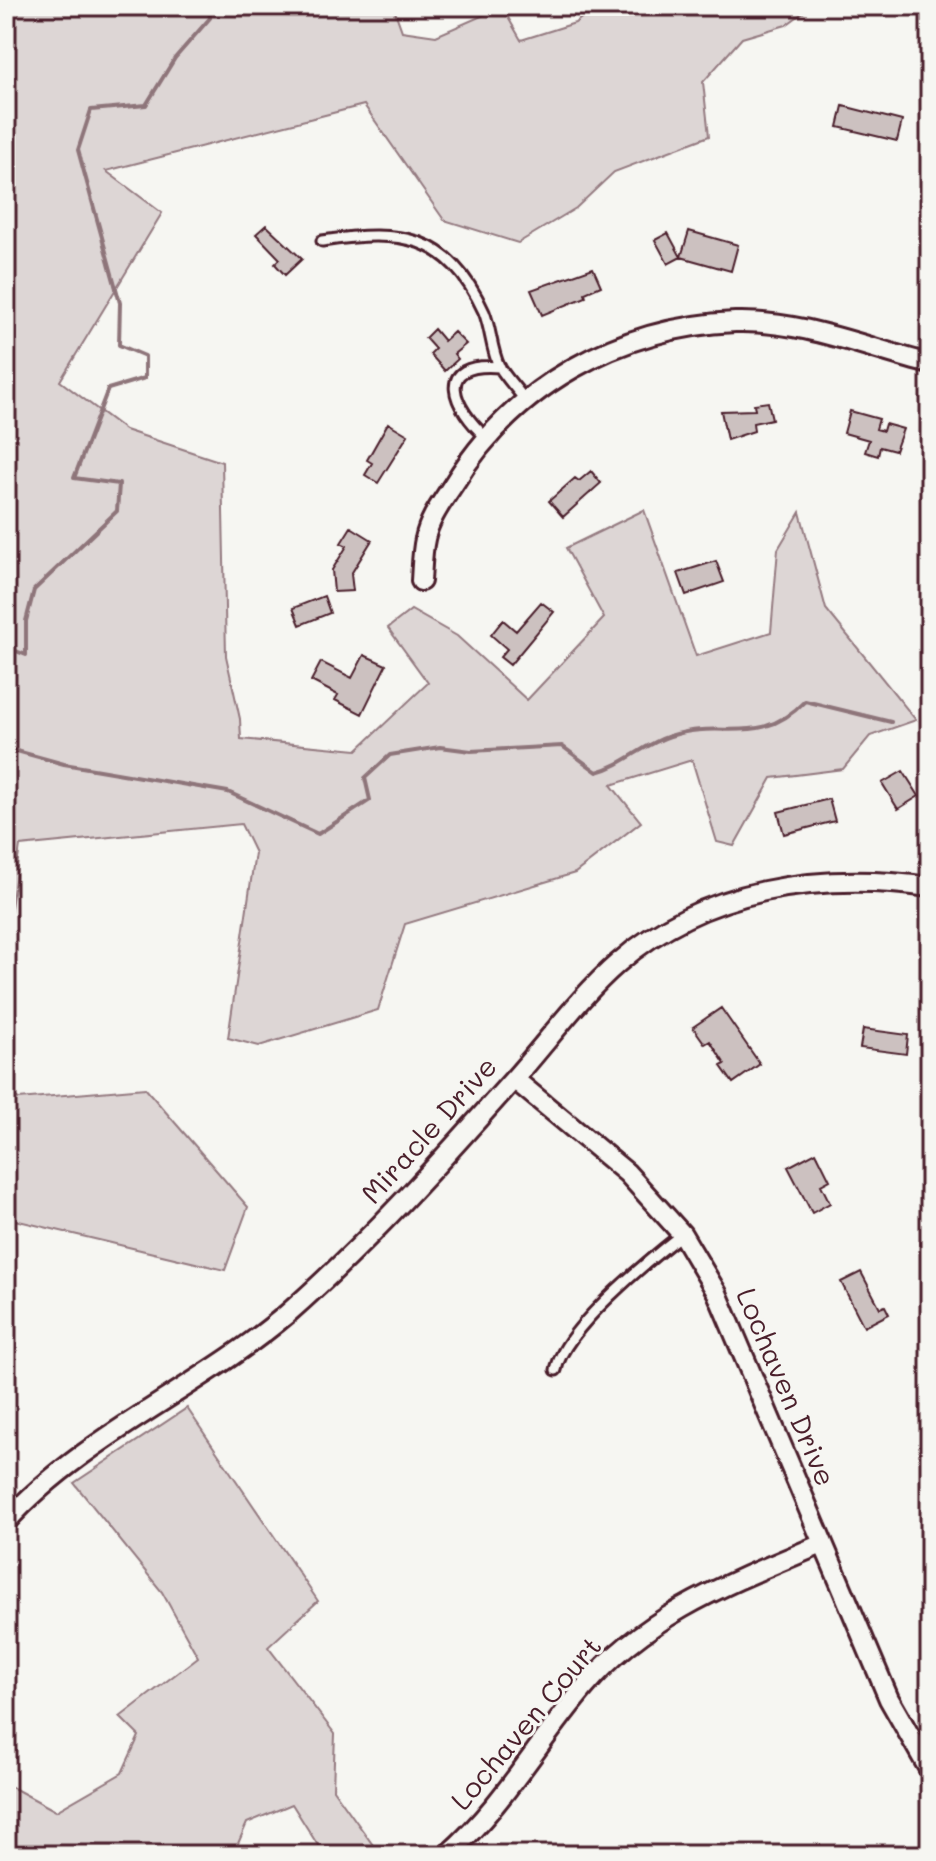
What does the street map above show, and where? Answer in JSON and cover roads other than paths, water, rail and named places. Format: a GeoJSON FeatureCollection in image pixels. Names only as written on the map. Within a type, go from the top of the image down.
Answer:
{"type":"FeatureCollection","features":[{"type":"Feature","properties":{"kind":"street"},"geometry":{"type":"LineString","coordinates":[[421,581],[424,541],[430,523],[469,459],[525,400],[577,364],[620,345],[670,330],[736,322],[803,328],[930,364]]}},
{"type":"Feature","properties":{"kind":"street","name":"Miracle Drive"},"geometry":{"type":"LineString","coordinates":[[6,1522],[75,1462],[283,1317],[352,1256],[619,961],[682,920],[720,902],[806,882],[882,880],[930,887]]}},
{"type":"Feature","properties":{"kind":"street","name":"Lochaven Drive"},"geometry":{"type":"LineString","coordinates":[[514,1079],[627,1173],[682,1234],[717,1293],[889,1699],[930,1771]]}},
{"type":"Feature","properties":{"kind":"street","name":"Lochaven Court"},"geometry":{"type":"LineString","coordinates":[[447,1855],[519,1779],[585,1687],[623,1648],[657,1621],[693,1599],[822,1544]]}},
{"type":"Feature","properties":{"kind":"lane"},"geometry":{"type":"LineString","coordinates":[[322,241],[355,236],[403,237],[429,245],[448,257],[462,273],[485,315],[500,367],[525,400]]}},
{"type":"Feature","properties":{"kind":"lane"},"geometry":{"type":"LineString","coordinates":[[487,438],[458,407],[455,386],[459,378],[474,368],[500,367]]}},
{"type":"Feature","properties":{"kind":"lane"},"geometry":{"type":"LineString","coordinates":[[556,1370],[559,1358],[592,1316],[650,1259],[682,1234]]}},
{"type":"Feature","properties":{"kind":"waterway"},"geometry":{"type":"LineString","coordinates":[[6,647],[26,655],[26,621],[34,590],[117,511],[119,484],[74,478],[108,389],[145,378],[145,356],[119,345],[120,303],[78,150],[91,110],[146,105],[175,58],[210,18],[209,6]]}},
{"type":"Feature","properties":{"kind":"waterway"},"geometry":{"type":"LineString","coordinates":[[6,748],[64,764],[228,792],[318,834],[370,800],[365,778],[390,755],[440,747],[471,751],[562,746],[597,772],[670,736],[689,731],[740,730],[772,724],[788,716],[805,701],[891,722]]}}]}
